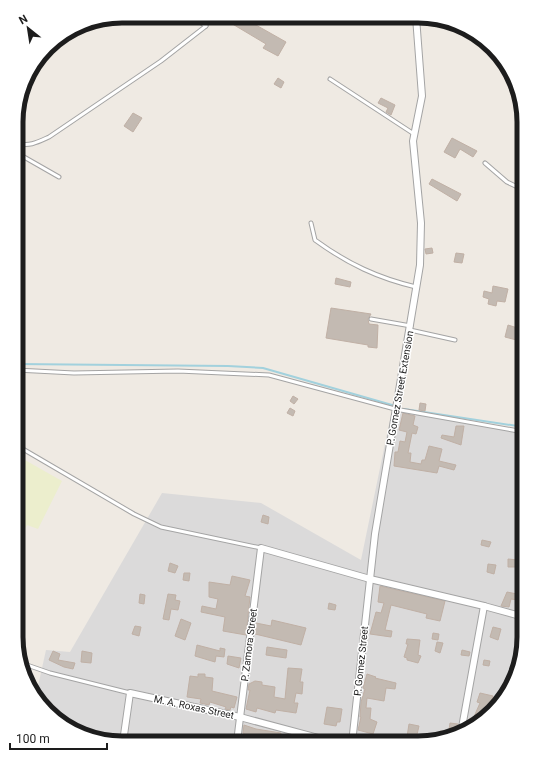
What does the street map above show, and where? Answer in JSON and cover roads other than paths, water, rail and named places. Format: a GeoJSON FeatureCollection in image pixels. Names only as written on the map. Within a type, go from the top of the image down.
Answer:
{"type":"FeatureCollection","features":[{"type":"Feature","properties":{"kind":"street","name":"P. Gomez Street Extension"},"geometry":{"type":"LineString","coordinates":[[370,579],[375,534],[421,254],[421,223],[417,197],[414,134],[422,96],[416,23]]}},
{"type":"Feature","properties":{"kind":"street"},"geometry":{"type":"LineString","coordinates":[[261,548],[370,579],[484,606],[517,616]]}},
{"type":"Feature","properties":{"kind":"street","name":"P. Zamora Street"},"geometry":{"type":"LineString","coordinates":[[238,736],[261,548]]}},
{"type":"Feature","properties":{"kind":"street","name":"P. Gomez Street"},"geometry":{"type":"LineString","coordinates":[[353,736],[370,579]]}},
{"type":"Feature","properties":{"kind":"street"},"geometry":{"type":"LineString","coordinates":[[462,726],[484,606]]}},
{"type":"Feature","properties":{"kind":"street"},"geometry":{"type":"LineString","coordinates":[[124,736],[130,693]]}},
{"type":"Feature","properties":{"kind":"street","name":"M. A. Roxas Street"},"geometry":{"type":"LineString","coordinates":[[130,693],[240,717],[311,736]]}},
{"type":"Feature","properties":{"kind":"lane"},"geometry":{"type":"LineString","coordinates":[[201,23],[206,26]]}},
{"type":"Feature","properties":{"kind":"lane"},"geometry":{"type":"LineString","coordinates":[[23,145],[49,137],[161,61],[206,26]]}},
{"type":"Feature","properties":{"kind":"lane"},"geometry":{"type":"LineString","coordinates":[[330,79],[414,134]]}},
{"type":"Feature","properties":{"kind":"lane"},"geometry":{"type":"LineString","coordinates":[[23,156],[59,177]]}},
{"type":"Feature","properties":{"kind":"lane"},"geometry":{"type":"LineString","coordinates":[[485,163],[506,182],[517,187]]}},
{"type":"Feature","properties":{"kind":"lane"},"geometry":{"type":"LineString","coordinates":[[311,223],[316,240],[359,268],[388,280],[416,287]]}},
{"type":"Feature","properties":{"kind":"lane"},"geometry":{"type":"LineString","coordinates":[[371,319],[454,340]]}},
{"type":"Feature","properties":{"kind":"lane"},"geometry":{"type":"LineString","coordinates":[[23,370],[74,373],[178,370],[269,375],[395,410],[517,431]]}},
{"type":"Feature","properties":{"kind":"lane"},"geometry":{"type":"LineString","coordinates":[[23,449],[128,510],[161,527],[261,548]]}},
{"type":"Feature","properties":{"kind":"lane","name":"M. A. Roxas Street"},"geometry":{"type":"LineString","coordinates":[[27,665],[50,673],[130,693]]}},
{"type":"Feature","properties":{"kind":"waterway"},"geometry":{"type":"LineString","coordinates":[[23,364],[228,366],[263,368],[392,405]]}},
{"type":"Feature","properties":{"kind":"waterway"},"geometry":{"type":"LineString","coordinates":[[404,409],[517,426]]}}]}
